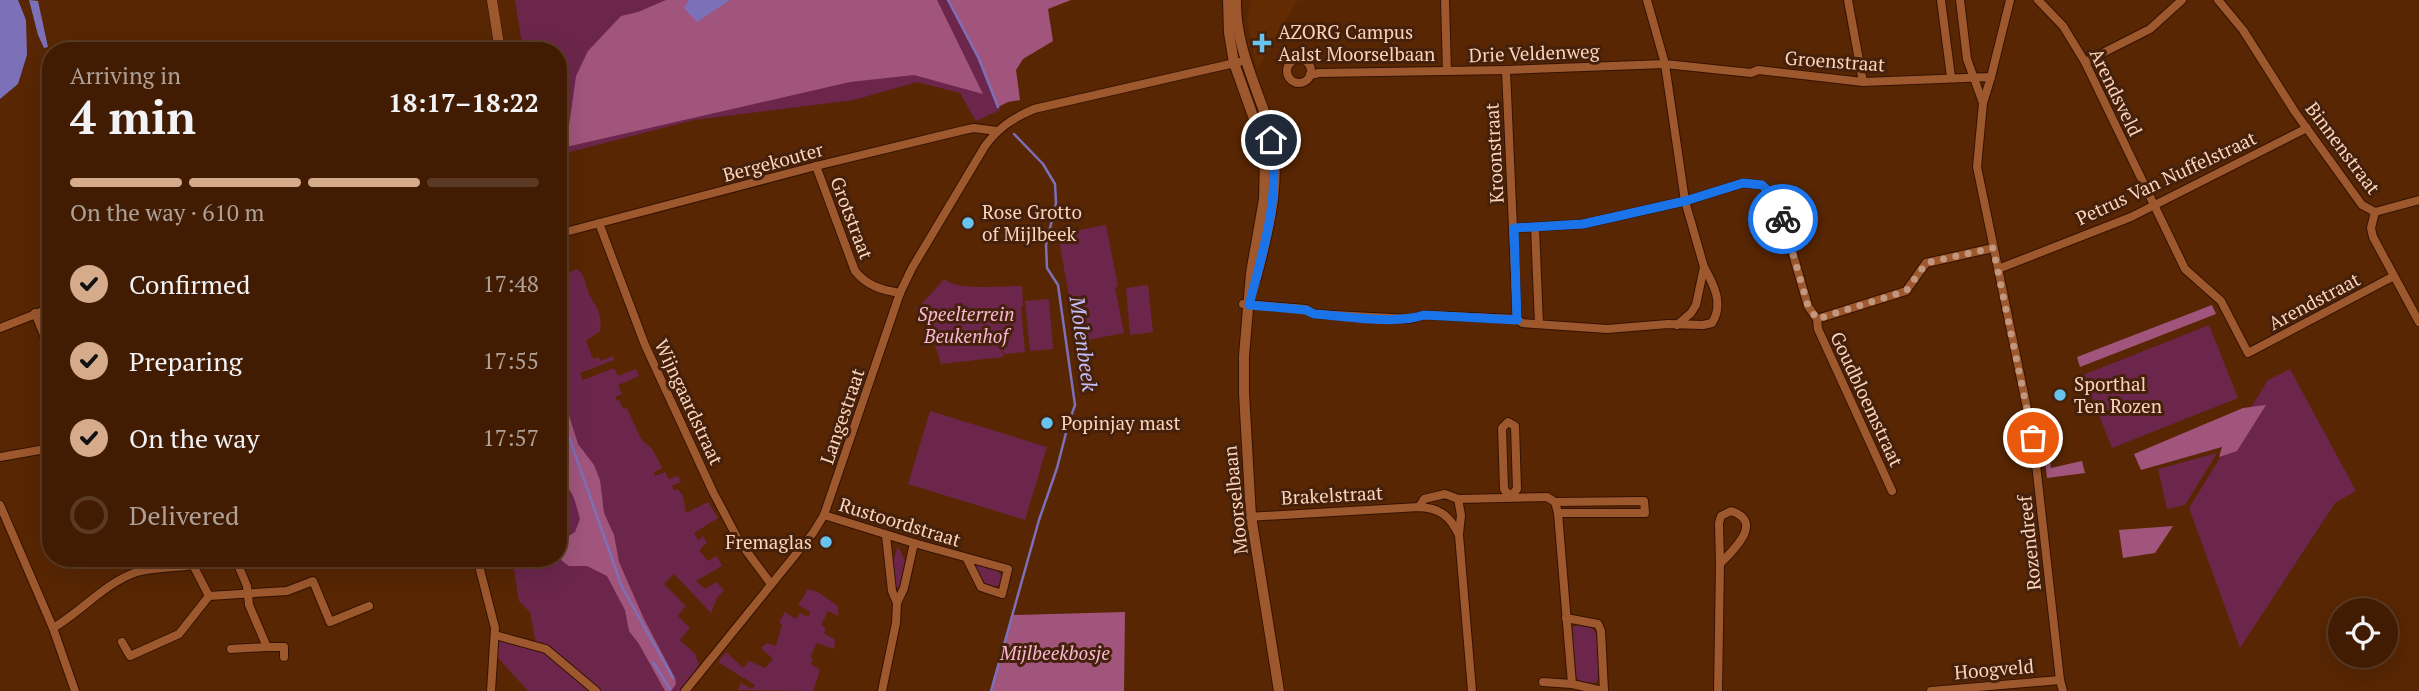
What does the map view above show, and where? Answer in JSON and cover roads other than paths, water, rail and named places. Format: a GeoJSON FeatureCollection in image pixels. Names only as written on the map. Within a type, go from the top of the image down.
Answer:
{"type":"FeatureCollection","features":[{"type":"Feature","properties":{"kind":"main road","name":"Moorselbaan"},"geometry":{"type":"LineString","coordinates":[[1228,0],[1229,33],[1240,62],[1265,159],[1264,199],[1254,274],[1246,304],[1244,393],[1249,517],[1279,691]]}},
{"type":"Feature","properties":{"kind":"main road","name":"Moorselbaan"},"geometry":{"type":"LineString","coordinates":[[1236,0],[1240,62]]}},
{"type":"Feature","properties":{"kind":"street"},"geometry":{"type":"LineString","coordinates":[[492,0],[499,42]]}},
{"type":"Feature","properties":{"kind":"street"},"geometry":{"type":"LineString","coordinates":[[1444,0],[1447,71]]}},
{"type":"Feature","properties":{"kind":"street"},"geometry":{"type":"LineString","coordinates":[[1246,304],[1306,310],[1314,314],[1410,319],[1424,315],[1517,320],[1522,323],[1607,329],[1712,323],[1718,300],[1712,280],[1704,267],[1685,201],[1665,64],[1647,0]]}},
{"type":"Feature","properties":{"kind":"street"},"geometry":{"type":"LineString","coordinates":[[1848,0],[1863,82]]}},
{"type":"Feature","properties":{"kind":"street"},"geometry":{"type":"LineString","coordinates":[[1941,0],[1951,78]]}},
{"type":"Feature","properties":{"kind":"street","name":"Rozendreef"},"geometry":{"type":"LineString","coordinates":[[1959,0],[1967,59],[1983,103]]}},
{"type":"Feature","properties":{"kind":"street"},"geometry":{"type":"LineString","coordinates":[[1991,77],[2010,0]]}},
{"type":"Feature","properties":{"kind":"street","name":"Arendsveld"},"geometry":{"type":"LineString","coordinates":[[2038,0],[2063,26],[2085,62],[2185,270],[2221,300],[2248,354]]}},
{"type":"Feature","properties":{"kind":"street"},"geometry":{"type":"LineString","coordinates":[[2085,62],[2150,29],[2182,0]]}},
{"type":"Feature","properties":{"kind":"street","name":"Binnenstraat"},"geometry":{"type":"LineString","coordinates":[[2218,0],[2243,30],[2307,128],[2362,205],[2375,212],[2371,228],[2373,237],[2419,322]]}},
{"type":"Feature","properties":{"kind":"street"},"geometry":{"type":"LineString","coordinates":[[997,131],[1015,117],[1034,110],[1240,62]]}},
{"type":"Feature","properties":{"kind":"street","name":"Drie Veldenweg"},"geometry":{"type":"LineString","coordinates":[[1313,72],[1506,70],[1665,64]]}},
{"type":"Feature","properties":{"kind":"street","name":"Groenstraat"},"geometry":{"type":"LineString","coordinates":[[1665,64],[1751,73],[1758,70],[1863,82],[1991,77]]}},
{"type":"Feature","properties":{"kind":"street","name":"Kroonstraat"},"geometry":{"type":"LineString","coordinates":[[1506,70],[1517,320]]}},
{"type":"Feature","properties":{"kind":"street","name":"Rozendreef"},"geometry":{"type":"LineString","coordinates":[[1991,77],[1983,103],[1977,167],[2033,438],[2063,691]]}},
{"type":"Feature","properties":{"kind":"street","name":"Bergekouter"},"geometry":{"type":"LineString","coordinates":[[567,232],[816,166],[974,128],[997,131]]}},
{"type":"Feature","properties":{"kind":"street","name":"Petrus Van Nuffelstraat"},"geometry":{"type":"LineString","coordinates":[[1998,269],[2131,217],[2307,128]]}},
{"type":"Feature","properties":{"kind":"street","name":"Langestraat"},"geometry":{"type":"LineString","coordinates":[[685,691],[813,533],[824,514],[900,293],[912,268],[985,146],[997,131]]}},
{"type":"Feature","properties":{"kind":"street","name":"Grotstraat"},"geometry":{"type":"LineString","coordinates":[[816,166],[855,271],[863,281],[882,290],[900,293]]}},
{"type":"Feature","properties":{"kind":"street","name":"Goudbloemstraat"},"geometry":{"type":"LineString","coordinates":[[1514,228],[1583,224],[1685,201],[1743,183],[1762,185],[1777,199],[1808,306],[1817,319],[1818,329],[1892,491]]}},
{"type":"Feature","properties":{"kind":"street"},"geometry":{"type":"LineString","coordinates":[[2375,212],[2419,200]]}},
{"type":"Feature","properties":{"kind":"street","name":"Wijngaardstraat"},"geometry":{"type":"LineString","coordinates":[[599,223],[645,345],[713,492],[739,541],[771,584]]}},
{"type":"Feature","properties":{"kind":"street"},"geometry":{"type":"LineString","coordinates":[[1535,227],[1539,324]]}},
{"type":"Feature","properties":{"kind":"street","name":"Goudbloemstraat"},"geometry":{"type":"LineString","coordinates":[[1817,319],[1906,291],[1926,263],[1993,248]]}},
{"type":"Feature","properties":{"kind":"street"},"geometry":{"type":"LineString","coordinates":[[1677,325],[1696,305],[1704,267]]}},
{"type":"Feature","properties":{"kind":"street","name":"Arendstraat"},"geometry":{"type":"LineString","coordinates":[[2248,354],[2394,276]]}},
{"type":"Feature","properties":{"kind":"street"},"geometry":{"type":"LineString","coordinates":[[0,328],[42,311]]}},
{"type":"Feature","properties":{"kind":"street"},"geometry":{"type":"LineString","coordinates":[[35,313],[42,330]]}},
{"type":"Feature","properties":{"kind":"street"},"geometry":{"type":"LineString","coordinates":[[1508,422],[1515,426],[1517,489],[1510,497],[1504,489],[1502,428],[1508,422]]}},
{"type":"Feature","properties":{"kind":"street"},"geometry":{"type":"LineString","coordinates":[[0,457],[42,450]]}},
{"type":"Feature","properties":{"kind":"street","name":"Brakelstraat"},"geometry":{"type":"LineString","coordinates":[[1419,507],[1424,499],[1445,494],[1458,499],[1547,497],[1555,502],[1644,501],[1645,513],[1558,513]]}},
{"type":"Feature","properties":{"kind":"street"},"geometry":{"type":"LineString","coordinates":[[1458,499],[1472,691]]}},
{"type":"Feature","properties":{"kind":"street"},"geometry":{"type":"LineString","coordinates":[[1555,502],[1572,684]]}},
{"type":"Feature","properties":{"kind":"street"},"geometry":{"type":"LineString","coordinates":[[0,505],[53,628],[75,691]]}},
{"type":"Feature","properties":{"kind":"street","name":"Brakelstraat"},"geometry":{"type":"LineString","coordinates":[[1249,517],[1431,508],[1446,514],[1459,535]]}},
{"type":"Feature","properties":{"kind":"street"},"geometry":{"type":"LineString","coordinates":[[1718,691],[1719,523],[1721,516],[1731,511],[1740,514],[1745,522],[1743,538],[1720,564]]}},
{"type":"Feature","properties":{"kind":"street","name":"Rustoordstraat"},"geometry":{"type":"LineString","coordinates":[[824,514],[914,544],[1008,569],[1002,594],[981,587],[967,559]]}},
{"type":"Feature","properties":{"kind":"street"},"geometry":{"type":"LineString","coordinates":[[886,535],[891,591],[897,603]]}},
{"type":"Feature","properties":{"kind":"street"},"geometry":{"type":"LineString","coordinates":[[882,691],[896,623],[897,603],[904,588],[914,544]]}},
{"type":"Feature","properties":{"kind":"street"},"geometry":{"type":"LineString","coordinates":[[53,628],[71,618],[106,589],[136,572],[164,567]]}},
{"type":"Feature","properties":{"kind":"street"},"geometry":{"type":"LineString","coordinates":[[195,567],[209,596]]}},
{"type":"Feature","properties":{"kind":"street"},"geometry":{"type":"LineString","coordinates":[[238,567],[248,593],[249,605],[267,647]]}},
{"type":"Feature","properties":{"kind":"street"},"geometry":{"type":"LineString","coordinates":[[479,567],[495,635],[491,691]]}},
{"type":"Feature","properties":{"kind":"street"},"geometry":{"type":"LineString","coordinates":[[122,642],[130,656],[179,634],[209,596],[287,591],[313,581],[330,622],[369,606]]}},
{"type":"Feature","properties":{"kind":"street"},"geometry":{"type":"LineString","coordinates":[[1543,682],[1572,684],[1603,691],[1601,631],[1598,624],[1566,618]]}},
{"type":"Feature","properties":{"kind":"street"},"geometry":{"type":"LineString","coordinates":[[495,635],[546,649],[596,691]]}},
{"type":"Feature","properties":{"kind":"street"},"geometry":{"type":"LineString","coordinates":[[231,649],[284,647],[284,657]]}},
{"type":"Feature","properties":{"kind":"street","name":"Hoogveld"},"geometry":{"type":"LineString","coordinates":[[1931,691],[2060,680]]}},
{"type":"Feature","properties":{"kind":"waterway","name":"Molenbeek"},"geometry":{"type":"LineString","coordinates":[[948,0],[979,59],[998,107]]}},
{"type":"Feature","properties":{"kind":"waterway","name":"Molenbeek"},"geometry":{"type":"LineString","coordinates":[[991,691],[1039,520],[1075,405],[1058,285],[1047,268],[1046,245],[1056,203],[1055,184],[1043,164],[1014,134]]}},
{"type":"Feature","properties":{"kind":"waterway"},"geometry":{"type":"LineString","coordinates":[[567,431],[622,587],[673,678]]}},
{"type":"Feature","properties":{"kind":"waterway"},"geometry":{"type":"LineString","coordinates":[[653,662],[670,689]]}},
{"type":"Feature","properties":{"kind":"place","name":"AZORG Campus Aalst Moorselbaan"},"geometry":{"type":"Point","coordinates":[1262,43]}},
{"type":"Feature","properties":{"kind":"place","name":"Rose Grotto of Mijlbeek"},"geometry":{"type":"Point","coordinates":[968,223]}},
{"type":"Feature","properties":{"kind":"place","name":"Sporthal Ten Rozen"},"geometry":{"type":"Point","coordinates":[2060,395]}},
{"type":"Feature","properties":{"kind":"place","name":"Popinjay mast"},"geometry":{"type":"Point","coordinates":[1047,423]}},
{"type":"Feature","properties":{"kind":"place","name":"Fremaglas"},"geometry":{"type":"Point","coordinates":[826,542]}},
{"type":"Feature","properties":{"kind":"park label","name":"Speelterrein Beukenhof"},"geometry":{"type":"Point","coordinates":[966,325]}},
{"type":"Feature","properties":{"kind":"park label","name":"Mijlbeekbosje"},"geometry":{"type":"Point","coordinates":[1055,653]}}]}
